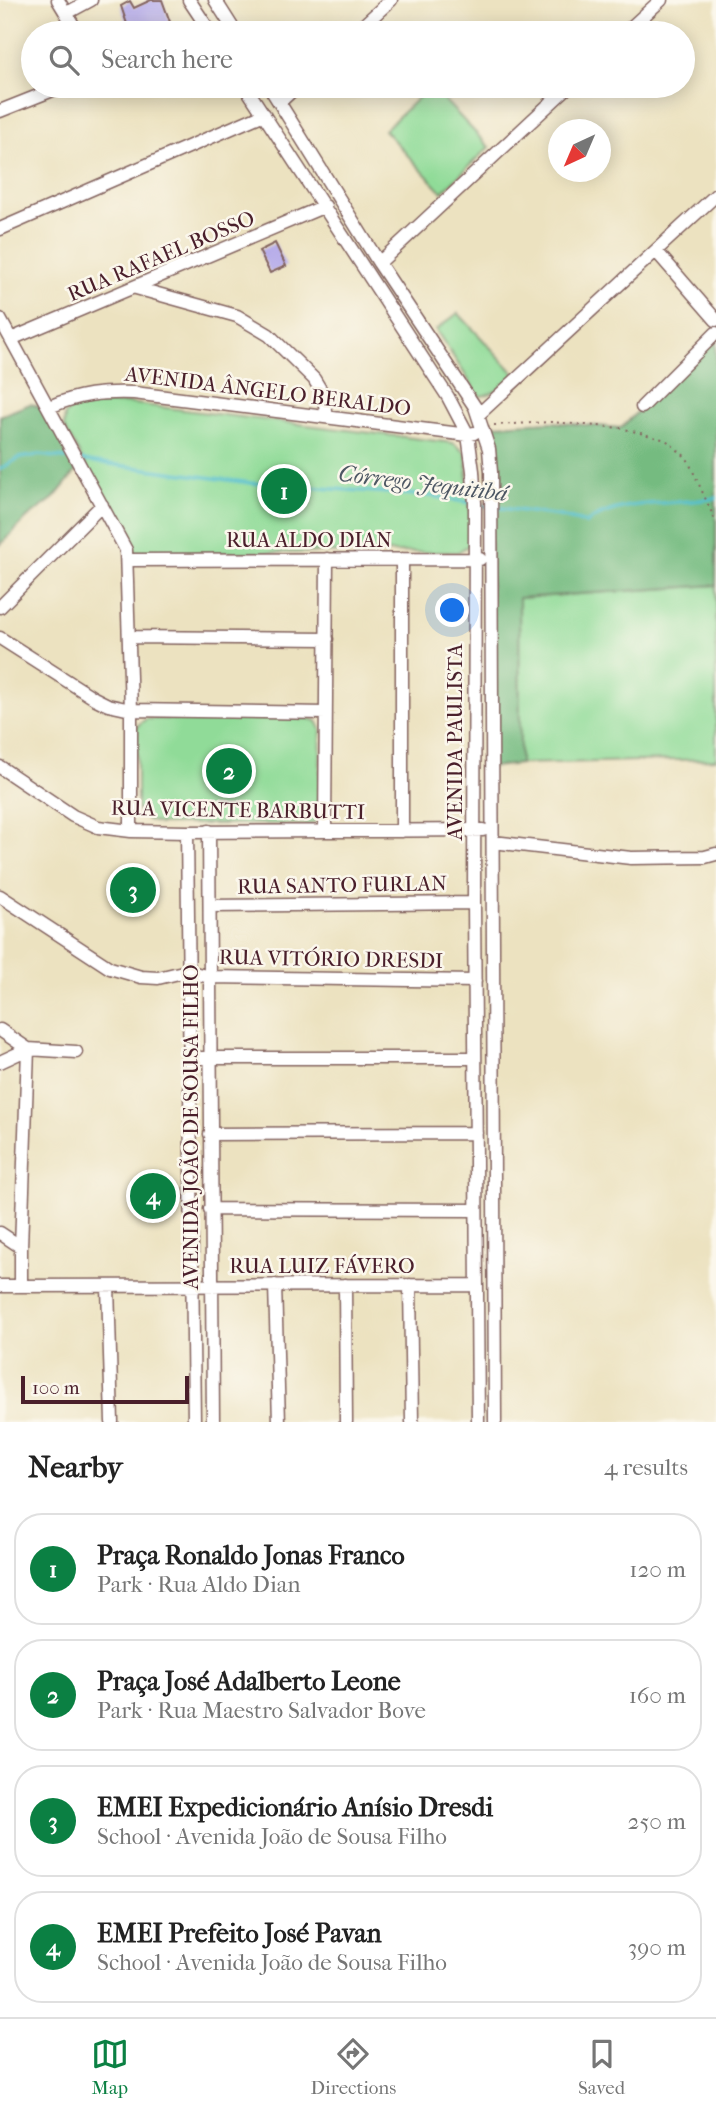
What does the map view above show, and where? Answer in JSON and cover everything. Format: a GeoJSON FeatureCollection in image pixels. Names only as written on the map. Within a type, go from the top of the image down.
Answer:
{"type":"FeatureCollection","features":[{"type":"Feature","properties":{"kind":"street"},"geometry":{"type":"LineString","coordinates":[[58,0],[71,21]]}},
{"type":"Feature","properties":{"kind":"street"},"geometry":{"type":"LineString","coordinates":[[66,13],[91,0]]}},
{"type":"Feature","properties":{"kind":"street"},"geometry":{"type":"LineString","coordinates":[[189,0],[203,21]]}},
{"type":"Feature","properties":{"kind":"street"},"geometry":{"type":"LineString","coordinates":[[215,0],[228,21]]}},
{"type":"Feature","properties":{"kind":"street"},"geometry":{"type":"LineString","coordinates":[[368,21],[391,0]]}},
{"type":"Feature","properties":{"kind":"street"},"geometry":{"type":"LineString","coordinates":[[638,21],[661,0]]}},
{"type":"Feature","properties":{"kind":"street"},"geometry":{"type":"LineString","coordinates":[[0,111],[33,98]]}},
{"type":"Feature","properties":{"kind":"street","name":"AVENIDA PAULISTA"},"geometry":{"type":"LineString","coordinates":[[253,98],[448,397],[468,435],[473,471],[474,559],[478,1422]]}},
{"type":"Feature","properties":{"kind":"street","name":"AVENIDA PAULISTA"},"geometry":{"type":"LineString","coordinates":[[277,98],[379,263],[478,415],[491,462],[495,1422]]}},
{"type":"Feature","properties":{"kind":"street"},"geometry":{"type":"LineString","coordinates":[[280,102],[284,98]]}},
{"type":"Feature","properties":{"kind":"street"},"geometry":{"type":"LineString","coordinates":[[379,263],[556,98]]}},
{"type":"Feature","properties":{"kind":"street"},"geometry":{"type":"LineString","coordinates":[[0,229],[264,114]]}},
{"type":"Feature","properties":{"kind":"street"},"geometry":{"type":"LineString","coordinates":[[478,415],[716,195]]}},
{"type":"Feature","properties":{"kind":"street","name":"RUA RAFAEL BOSSO"},"geometry":{"type":"LineString","coordinates":[[11,339],[325,206]]}},
{"type":"Feature","properties":{"kind":"street"},"geometry":{"type":"LineString","coordinates":[[656,251],[716,320]]}},
{"type":"Feature","properties":{"kind":"street"},"geometry":{"type":"LineString","coordinates":[[135,288],[237,316],[269,335],[314,379],[323,394],[327,417]]}},
{"type":"Feature","properties":{"kind":"street"},"geometry":{"type":"LineString","coordinates":[[0,319],[126,550],[131,710],[131,831]]}},
{"type":"Feature","properties":{"kind":"street"},"geometry":{"type":"LineString","coordinates":[[642,407],[716,332]]}},
{"type":"Feature","properties":{"kind":"street","name":"AVENIDA ÂNGELO BERALDO"},"geometry":{"type":"LineString","coordinates":[[49,407],[98,392],[134,393],[468,435],[483,429]]}},
{"type":"Feature","properties":{"kind":"street"},"geometry":{"type":"LineString","coordinates":[[0,607],[102,505]]}},
{"type":"Feature","properties":{"kind":"street"},"geometry":{"type":"LineString","coordinates":[[325,831],[327,559]]}},
{"type":"Feature","properties":{"kind":"street"},"geometry":{"type":"LineString","coordinates":[[402,559],[402,831]]}},
{"type":"Feature","properties":{"kind":"street","name":"RUA ALDO DIAN"},"geometry":{"type":"LineString","coordinates":[[127,560],[491,559]]}},
{"type":"Feature","properties":{"kind":"street"},"geometry":{"type":"LineString","coordinates":[[129,637],[327,639]]}},
{"type":"Feature","properties":{"kind":"street"},"geometry":{"type":"LineString","coordinates":[[0,638],[108,705],[131,710],[326,713]]}},
{"type":"Feature","properties":{"kind":"street","name":"RUA VICENTE BARBUTTI"},"geometry":{"type":"LineString","coordinates":[[0,767],[86,823],[98,827],[131,831],[187,832],[475,830],[493,836],[631,858],[705,857],[716,854]]}},
{"type":"Feature","properties":{"kind":"street","name":"AVENIDA JOÃO DE SOUSA FILHO"},"geometry":{"type":"LineString","coordinates":[[209,831],[213,1422]]}},
{"type":"Feature","properties":{"kind":"street","name":"AVENIDA JOÃO DE SOUSA FILHO"},"geometry":{"type":"LineString","coordinates":[[187,832],[194,1422]]}},
{"type":"Feature","properties":{"kind":"street","name":"RUA VITÓRIO DRESDI"},"geometry":{"type":"LineString","coordinates":[[0,896],[110,968],[141,978],[158,978],[187,971],[209,977],[475,981]]}},
{"type":"Feature","properties":{"kind":"street","name":"RUA SANTO FURLAN"},"geometry":{"type":"LineString","coordinates":[[209,906],[474,903]]}},
{"type":"Feature","properties":{"kind":"street"},"geometry":{"type":"LineString","coordinates":[[0,1030],[28,1049]]}},
{"type":"Feature","properties":{"kind":"street"},"geometry":{"type":"LineString","coordinates":[[21,1286],[28,1049]]}},
{"type":"Feature","properties":{"kind":"street"},"geometry":{"type":"LineString","coordinates":[[0,1062],[28,1049],[76,1052]]}},
{"type":"Feature","properties":{"kind":"street"},"geometry":{"type":"LineString","coordinates":[[189,1058],[475,1058]]}},
{"type":"Feature","properties":{"kind":"street"},"geometry":{"type":"LineString","coordinates":[[210,1134],[476,1133]]}},
{"type":"Feature","properties":{"kind":"street"},"geometry":{"type":"LineString","coordinates":[[210,1209],[476,1210]]}},
{"type":"Feature","properties":{"kind":"street"},"geometry":{"type":"LineString","coordinates":[[0,1233],[21,1247]]}},
{"type":"Feature","properties":{"kind":"street"},"geometry":{"type":"LineString","coordinates":[[275,1285],[279,1422]]}},
{"type":"Feature","properties":{"kind":"street"},"geometry":{"type":"LineString","coordinates":[[345,1285],[346,1422]]}},
{"type":"Feature","properties":{"kind":"street"},"geometry":{"type":"LineString","coordinates":[[410,1285],[412,1422]]}},
{"type":"Feature","properties":{"kind":"street","name":"RUA LUIZ FÁVERO"},"geometry":{"type":"LineString","coordinates":[[0,1286],[476,1285]]}},
{"type":"Feature","properties":{"kind":"street"},"geometry":{"type":"LineString","coordinates":[[108,1286],[112,1422]]}},
{"type":"Feature","properties":{"kind":"path"},"geometry":{"type":"LineString","coordinates":[[483,429],[511,423],[551,422],[621,428],[666,440],[687,458],[716,522]]}},
{"type":"Feature","properties":{"kind":"green space"},"geometry":{"type":"Polygon","coordinates":[[[418,98],[442,98],[489,147],[442,192],[384,130],[418,98]]]}},
{"type":"Feature","properties":{"kind":"green space"},"geometry":{"type":"Polygon","coordinates":[[[458,313],[515,374],[490,394],[479,396],[436,330],[458,313]]]}},
{"type":"Feature","properties":{"kind":"green space"},"geometry":{"type":"Polygon","coordinates":[[[711,339],[716,339],[716,585],[519,598],[520,764],[493,767],[489,449],[494,425],[551,422],[621,428],[711,339]]]}},
{"type":"Feature","properties":{"kind":"green space"},"geometry":{"type":"Polygon","coordinates":[[[127,403],[453,443],[466,453],[471,529],[469,545],[458,552],[135,553],[64,427],[65,414],[73,408],[127,403]]]}},
{"type":"Feature","properties":{"kind":"green space"},"geometry":{"type":"Polygon","coordinates":[[[30,404],[49,413],[56,421],[66,440],[76,471],[54,498],[27,518],[0,545],[0,416],[30,404]]]}},
{"type":"Feature","properties":{"kind":"green space"},"geometry":{"type":"Polygon","coordinates":[[[716,585],[716,759],[520,764],[519,598],[716,585]]]}},
{"type":"Feature","properties":{"kind":"green space"},"geometry":{"type":"Polygon","coordinates":[[[308,718],[317,721],[321,729],[319,819],[311,824],[159,824],[147,820],[137,809],[137,726],[146,719],[308,718]]]}},
{"type":"Feature","properties":{"kind":"building"},"geometry":{"type":"Polygon","coordinates":[[[151,0],[162,0],[170,21],[126,21],[121,6],[130,1],[134,8],[151,0]]]}},
{"type":"Feature","properties":{"kind":"building"},"geometry":{"type":"Polygon","coordinates":[[[275,243],[286,266],[270,273],[259,251],[275,243]]]}},
{"type":"Feature","properties":{"kind":"waterway","name":"Córrego Jequitibá"},"geometry":{"type":"LineString","coordinates":[[0,469],[19,458],[40,455],[72,459]]}},
{"type":"Feature","properties":{"kind":"waterway","name":"Córrego Jequitibá"},"geometry":{"type":"LineString","coordinates":[[80,460],[251,483],[431,496],[472,503]]}},
{"type":"Feature","properties":{"kind":"waterway","name":"Córrego Jequitibá"},"geometry":{"type":"LineString","coordinates":[[480,505],[560,516],[586,523],[616,509],[716,498]]}},
{"type":"Feature","properties":{"kind":"place","name":"Praça Ronaldo Jonas Franco"},"geometry":{"type":"Point","coordinates":[284,491]}},
{"type":"Feature","properties":{"kind":"place","name":"Praça José Adalberto Leone"},"geometry":{"type":"Point","coordinates":[229,771]}},
{"type":"Feature","properties":{"kind":"place","name":"EMEI Expedicionário Anísio Dresdi"},"geometry":{"type":"Point","coordinates":[133,890]}},
{"type":"Feature","properties":{"kind":"place","name":"EMEI Prefeito José Pavan"},"geometry":{"type":"Point","coordinates":[153,1196]}}]}
